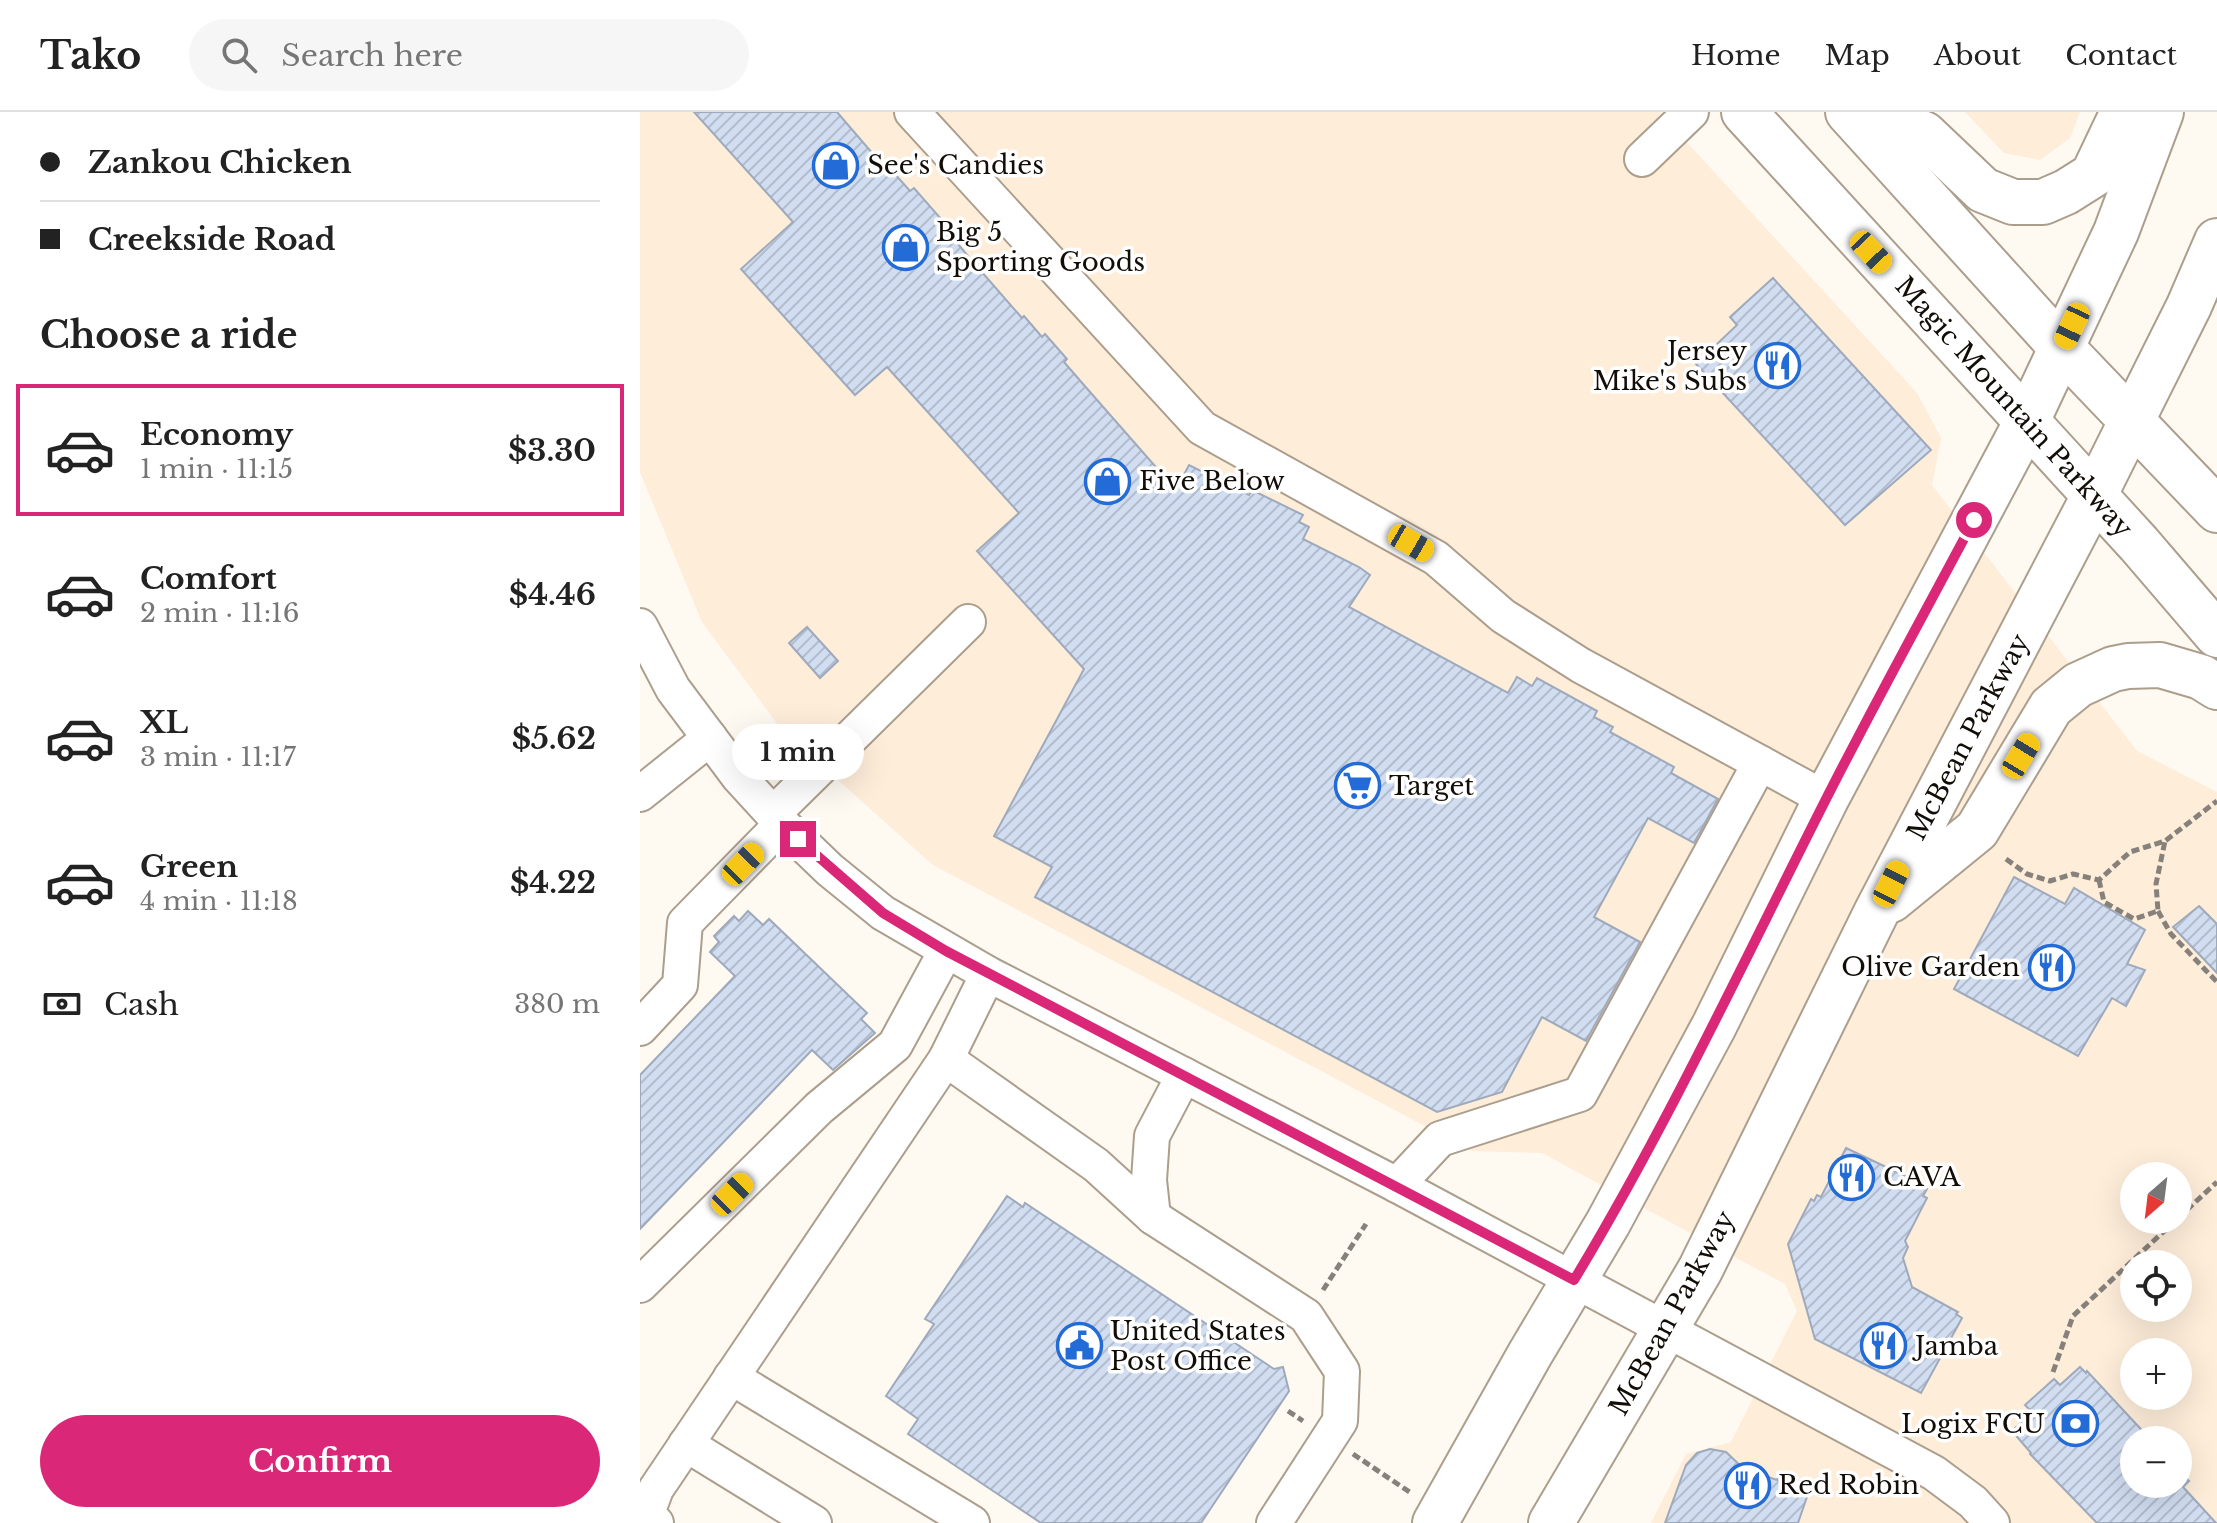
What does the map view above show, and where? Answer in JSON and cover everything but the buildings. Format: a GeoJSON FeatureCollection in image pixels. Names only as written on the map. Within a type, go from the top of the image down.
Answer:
{"type":"FeatureCollection","features":[{"type":"Feature","properties":{"kind":"main road","name":"Magic Mountain Parkway"},"geometry":{"type":"LineString","coordinates":[[1744,112],[2027,421],[2217,635]]}},
{"type":"Feature","properties":{"kind":"main road"},"geometry":{"type":"LineString","coordinates":[[1848,112],[2062,348],[2217,510]]}},
{"type":"Feature","properties":{"kind":"main road"},"geometry":{"type":"LineString","coordinates":[[1871,112],[1924,134],[1983,190],[2013,202],[2043,202],[2093,175],[2123,112]]}},
{"type":"Feature","properties":{"kind":"main road"},"geometry":{"type":"LineString","coordinates":[[1424,1508],[1574,1280],[1714,1026],[1826,799],[2027,421],[2116,232],[2161,112]]}},
{"type":"Feature","properties":{"kind":"main road","name":"McBean Parkway"},"geometry":{"type":"LineString","coordinates":[[1551,1523],[1700,1270],[1877,911],[2132,421],[2189,306],[2217,241]]}},
{"type":"Feature","properties":{"kind":"main road"},"geometry":{"type":"LineString","coordinates":[[1877,911],[1977,830],[2051,707],[2078,685],[2113,669],[2160,665],[2201,677],[2217,687]]}},
{"type":"Feature","properties":{"kind":"street"},"geometry":{"type":"LineString","coordinates":[[912,112],[1202,428],[1436,558],[1503,616],[1580,665],[1826,799]]}},
{"type":"Feature","properties":{"kind":"street"},"geometry":{"type":"LineString","coordinates":[[1642,159],[1691,112]]}},
{"type":"Feature","properties":{"kind":"street"},"geometry":{"type":"LineString","coordinates":[[640,1028],[680,985],[685,923],[777,819],[968,622]]}},
{"type":"Feature","properties":{"kind":"street"},"geometry":{"type":"LineString","coordinates":[[640,626],[652,680],[673,689],[739,777],[777,819],[830,870],[883,913],[988,974],[1397,1185],[1934,1473],[1973,1502],[1992,1523]]}},
{"type":"Feature","properties":{"kind":"street"},"geometry":{"type":"LineString","coordinates":[[640,794],[710,738]]}},
{"type":"Feature","properties":{"kind":"street"},"geometry":{"type":"LineString","coordinates":[[1397,1185],[1440,1139],[1580,1094],[1760,763]]}},
{"type":"Feature","properties":{"kind":"street"},"geometry":{"type":"LineString","coordinates":[[640,1285],[819,1108],[895,1045],[946,951]]}},
{"type":"Feature","properties":{"kind":"street"},"geometry":{"type":"LineString","coordinates":[[651,1520],[656,1489],[946,1059],[988,974]]}},
{"type":"Feature","properties":{"kind":"street"},"geometry":{"type":"LineString","coordinates":[[946,1059],[1096,1165],[1153,1217],[1306,1316],[1342,1371],[1340,1421],[1274,1523]]}},
{"type":"Feature","properties":{"kind":"street"},"geometry":{"type":"LineString","coordinates":[[1153,1217],[1149,1180],[1152,1136],[1184,1075]]}},
{"type":"Feature","properties":{"kind":"street"},"geometry":{"type":"LineString","coordinates":[[1096,1165],[1152,1136]]}},
{"type":"Feature","properties":{"kind":"street"},"geometry":{"type":"LineString","coordinates":[[731,1377],[972,1523]]}},
{"type":"Feature","properties":{"kind":"street"},"geometry":{"type":"LineString","coordinates":[[686,1444],[814,1523]]}},
{"type":"Feature","properties":{"kind":"path"},"geometry":{"type":"LineString","coordinates":[[2099,880],[2130,852],[2165,841],[2217,801]]}},
{"type":"Feature","properties":{"kind":"path"},"geometry":{"type":"LineString","coordinates":[[2165,841],[2156,884],[2158,911],[2171,934],[2217,982]]}},
{"type":"Feature","properties":{"kind":"path"},"geometry":{"type":"LineString","coordinates":[[2006,859],[2027,874],[2050,881],[2073,874],[2099,880]]}},
{"type":"Feature","properties":{"kind":"path"},"geometry":{"type":"LineString","coordinates":[[2099,880],[2104,902],[2134,919],[2158,911]]}},
{"type":"Feature","properties":{"kind":"path"},"geometry":{"type":"LineString","coordinates":[[2192,1205],[2217,1182]]}},
{"type":"Feature","properties":{"kind":"path"},"geometry":{"type":"LineString","coordinates":[[1317,1300],[1366,1224]]}},
{"type":"Feature","properties":{"kind":"path"},"geometry":{"type":"LineString","coordinates":[[2053,1372],[2073,1316],[2161,1234]]}},
{"type":"Feature","properties":{"kind":"path"},"geometry":{"type":"LineString","coordinates":[[1348,1450],[1424,1508]]}},
{"type":"Feature","properties":{"kind":"shaded area"},"geometry":{"type":"Polygon","coordinates":[[[640,112],[1659,112],[1917,393],[1941,438],[1932,485],[2137,751],[2217,792],[2217,1523],[1651,1523],[1686,1454],[1731,1442],[1797,1311],[1785,1284],[1542,1153],[1472,1151],[933,865],[782,730],[702,622],[640,472],[640,112]]]}},
{"type":"Feature","properties":{"kind":"shaded area"},"geometry":{"type":"Polygon","coordinates":[[[1965,112],[2080,112],[2070,138],[2040,160],[2004,153],[1965,112]]]}},
{"type":"Feature","properties":{"kind":"place","name":"See's Candies"},"geometry":{"type":"Point","coordinates":[836,165]}},
{"type":"Feature","properties":{"kind":"place","name":"Big 5 Sporting Goods"},"geometry":{"type":"Point","coordinates":[905,247]}},
{"type":"Feature","properties":{"kind":"place","name":"Jersey Mike's Subs"},"geometry":{"type":"Point","coordinates":[1778,366]}},
{"type":"Feature","properties":{"kind":"place","name":"Five Below"},"geometry":{"type":"Point","coordinates":[1108,481]}},
{"type":"Feature","properties":{"kind":"place","name":"Target"},"geometry":{"type":"Point","coordinates":[1358,786]}},
{"type":"Feature","properties":{"kind":"place","name":"Olive Garden"},"geometry":{"type":"Point","coordinates":[2051,967]}},
{"type":"Feature","properties":{"kind":"place","name":"CAVA"},"geometry":{"type":"Point","coordinates":[1852,1177]}},
{"type":"Feature","properties":{"kind":"place","name":"United States Post Office"},"geometry":{"type":"Point","coordinates":[1079,1346]}},
{"type":"Feature","properties":{"kind":"place","name":"Jamba"},"geometry":{"type":"Point","coordinates":[1884,1346]}},
{"type":"Feature","properties":{"kind":"place","name":"Logix FCU"},"geometry":{"type":"Point","coordinates":[2076,1424]}},
{"type":"Feature","properties":{"kind":"place","name":"Red Robin"},"geometry":{"type":"Point","coordinates":[1747,1485]}},
{"type":"Feature","properties":{"kind":"route"},"geometry":{"type":"LineString","coordinates":[[798,839],[883,913],[946,951],[1574,1280],[1714,1026],[1826,799],[1974,520]]}}]}
